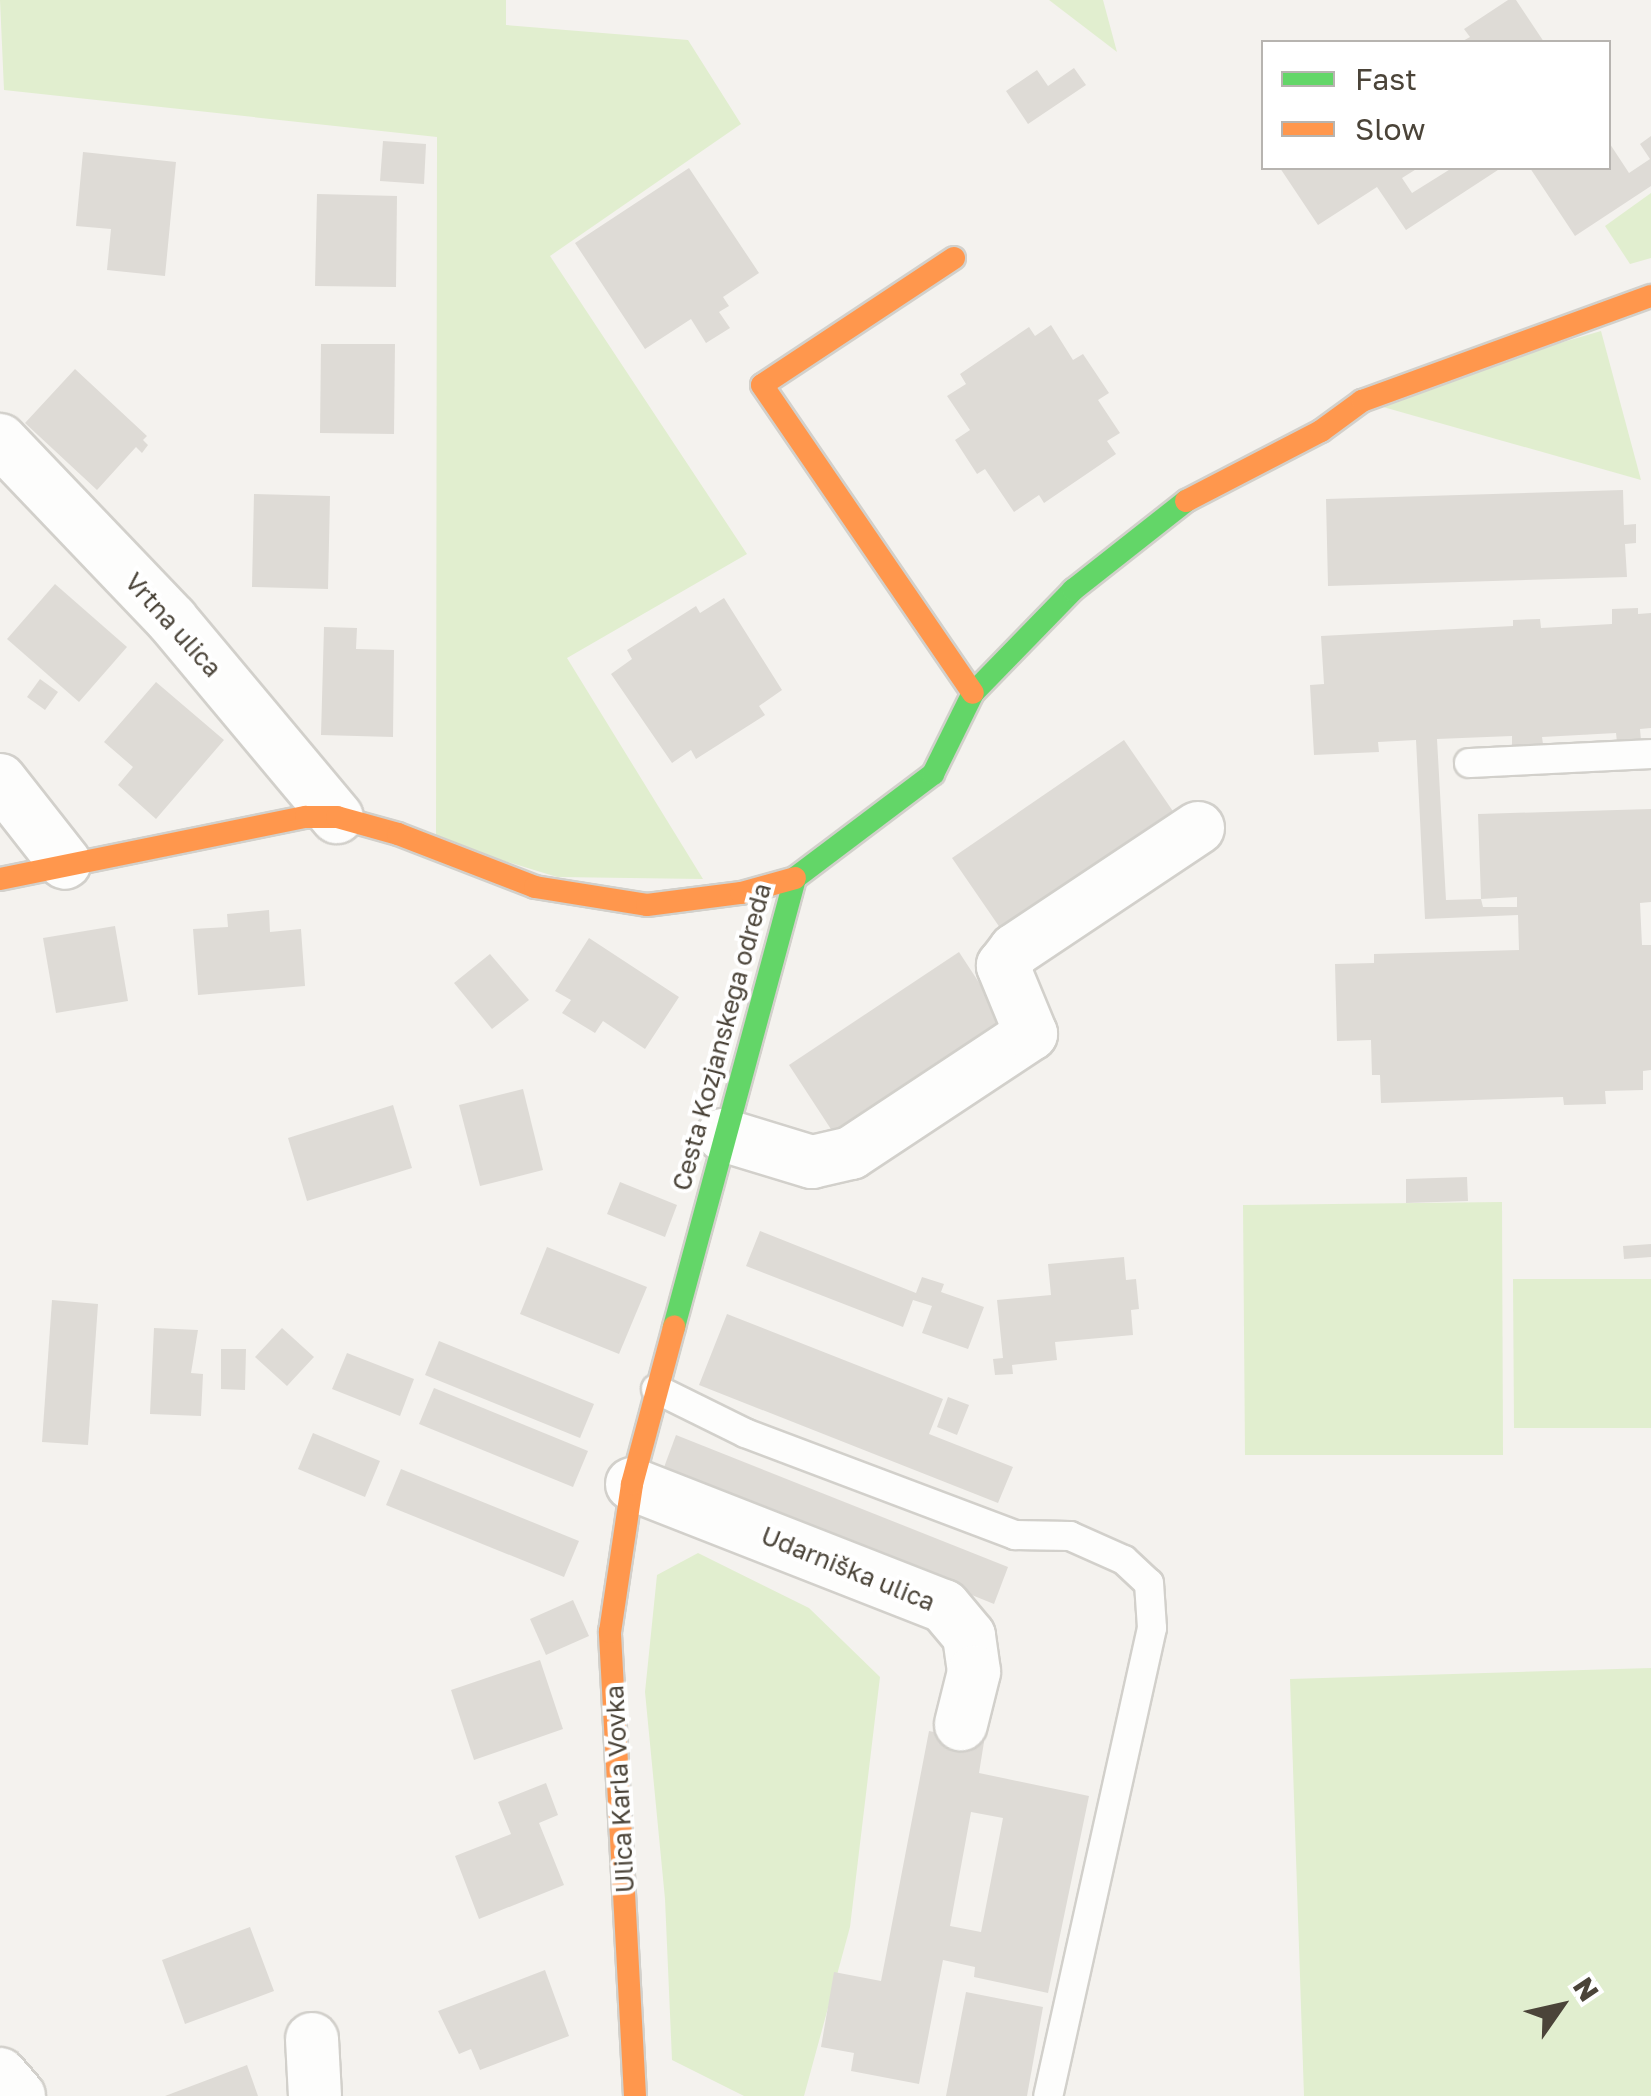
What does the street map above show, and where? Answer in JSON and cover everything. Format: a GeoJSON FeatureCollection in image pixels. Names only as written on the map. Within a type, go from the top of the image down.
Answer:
{"type":"FeatureCollection","features":[{"type":"Feature","properties":{"kind":"street"},"geometry":{"type":"LineString","coordinates":[[954,258],[762,385],[972,694]]}},
{"type":"Feature","properties":{"kind":"street","name":"Cesta Kozjanskega odreda"},"geometry":{"type":"LineString","coordinates":[[632,1484],[794,878],[933,774],[972,694],[1073,590],[1183,503],[1321,432],[1362,401],[1651,296]]}},
{"type":"Feature","properties":{"kind":"street","name":"Vrtna ulica"},"geometry":{"type":"LineString","coordinates":[[0,440],[172,620],[337,816]]}},
{"type":"Feature","properties":{"kind":"street"},"geometry":{"type":"LineString","coordinates":[[0,780],[64,862]]}},
{"type":"Feature","properties":{"kind":"street"},"geometry":{"type":"LineString","coordinates":[[0,879],[64,862],[306,817],[337,816],[398,834],[535,887],[647,905],[740,893],[794,878]]}},
{"type":"Feature","properties":{"kind":"street"},"geometry":{"type":"LineString","coordinates":[[723,1136],[812,1162],[851,1152],[1031,1034],[1003,966],[1015,950],[1198,828]]}},
{"type":"Feature","properties":{"kind":"street","name":"Udarniška ulica"},"geometry":{"type":"LineString","coordinates":[[632,1484],[944,1606],[969,1636],[974,1672],[962,1724]]}},
{"type":"Feature","properties":{"kind":"street","name":"Ulica Karla Vovka"},"geometry":{"type":"LineString","coordinates":[[632,1484],[610,1632],[635,2096]]}},
{"type":"Feature","properties":{"kind":"street"},"geometry":{"type":"LineString","coordinates":[[312,2039],[315,2096]]}},
{"type":"Feature","properties":{"kind":"street"},"geometry":{"type":"LineString","coordinates":[[0,2074],[18,2096]]}},
{"type":"Feature","properties":{"kind":"lane"},"geometry":{"type":"LineString","coordinates":[[1469,762],[1651,754]]}},
{"type":"Feature","properties":{"kind":"lane"},"geometry":{"type":"LineString","coordinates":[[656,1389],[746,1433],[1016,1535],[1070,1536],[1124,1560],[1149,1583],[1152,1628],[1048,2096]]}},
{"type":"Feature","properties":{"kind":"green space"},"geometry":{"type":"Polygon","coordinates":[[[0,0],[506,0],[506,25],[688,40],[741,124],[550,256],[747,554],[567,658],[703,879],[557,877],[436,840],[437,137],[4,90],[0,0]]]}},
{"type":"Feature","properties":{"kind":"green space"},"geometry":{"type":"Polygon","coordinates":[[[1049,0],[1103,0],[1117,52],[1049,0]]]}},
{"type":"Feature","properties":{"kind":"green space"},"geometry":{"type":"Polygon","coordinates":[[[1651,193],[1651,258],[1630,264],[1605,226],[1651,193]]]}},
{"type":"Feature","properties":{"kind":"green space"},"geometry":{"type":"Polygon","coordinates":[[[1601,331],[1641,480],[1362,401],[1601,331]]]}},
{"type":"Feature","properties":{"kind":"green space"},"geometry":{"type":"Polygon","coordinates":[[[1502,1202],[1503,1455],[1245,1455],[1243,1205],[1502,1202]]]}},
{"type":"Feature","properties":{"kind":"green space"},"geometry":{"type":"Polygon","coordinates":[[[1513,1279],[1651,1279],[1651,1428],[1514,1428],[1513,1279]]]}},
{"type":"Feature","properties":{"kind":"green space"},"geometry":{"type":"Polygon","coordinates":[[[698,1553],[809,1608],[880,1677],[850,1927],[804,2096],[744,2096],[672,2060],[665,1899],[645,1692],[657,1575],[698,1553]]]}},
{"type":"Feature","properties":{"kind":"green space"},"geometry":{"type":"Polygon","coordinates":[[[1651,1668],[1651,2096],[1304,2096],[1290,1679],[1651,1668]]]}},
{"type":"Feature","properties":{"kind":"building"},"geometry":{"type":"Polygon","coordinates":[[[1508,0],[1516,0],[1543,40],[1465,40],[1470,37],[1464,29],[1508,0]]]}},
{"type":"Feature","properties":{"kind":"building"},"geometry":{"type":"Polygon","coordinates":[[[1074,68],[1086,85],[1028,124],[1006,91],[1037,70],[1048,86],[1074,68]]]}},
{"type":"Feature","properties":{"kind":"building"},"geometry":{"type":"Polygon","coordinates":[[[1651,136],[1651,186],[1575,236],[1531,170],[1611,170],[1611,146],[1629,173],[1650,159],[1640,144],[1651,136]]]}},
{"type":"Feature","properties":{"kind":"building"},"geometry":{"type":"Polygon","coordinates":[[[383,141],[426,144],[424,184],[380,181],[383,141]]]}},
{"type":"Feature","properties":{"kind":"building"},"geometry":{"type":"Polygon","coordinates":[[[83,152],[176,162],[165,276],[107,270],[111,229],[76,226],[83,152]]]}},
{"type":"Feature","properties":{"kind":"building"},"geometry":{"type":"Polygon","coordinates":[[[689,168],[759,273],[723,297],[729,306],[719,312],[730,328],[706,343],[691,319],[645,349],[575,243],[689,168]]]}},
{"type":"Feature","properties":{"kind":"building"},"geometry":{"type":"Polygon","coordinates":[[[1281,170],[1415,170],[1402,178],[1412,193],[1449,170],[1498,170],[1406,230],[1377,187],[1318,225],[1281,170]]]}},
{"type":"Feature","properties":{"kind":"building"},"geometry":{"type":"Polygon","coordinates":[[[317,194],[397,196],[396,287],[315,286],[317,194]]]}},
{"type":"Feature","properties":{"kind":"building"},"geometry":{"type":"Polygon","coordinates":[[[1051,325],[1073,360],[1083,354],[1109,393],[1098,400],[1120,433],[1107,441],[1116,454],[1044,503],[1039,495],[1014,512],[985,469],[977,474],[955,440],[970,430],[947,396],[966,384],[960,374],[1029,327],[1035,336],[1051,325]]]}},
{"type":"Feature","properties":{"kind":"building"},"geometry":{"type":"Polygon","coordinates":[[[321,344],[395,344],[394,434],[320,433],[321,344]]]}},
{"type":"Feature","properties":{"kind":"building"},"geometry":{"type":"Polygon","coordinates":[[[75,369],[147,436],[143,440],[148,445],[142,453],[136,447],[97,490],[25,423],[75,369]]]}},
{"type":"Feature","properties":{"kind":"building"},"geometry":{"type":"Polygon","coordinates":[[[1623,490],[1624,525],[1636,524],[1636,543],[1625,544],[1627,577],[1328,586],[1326,499],[1623,490]]]}},
{"type":"Feature","properties":{"kind":"building"},"geometry":{"type":"Polygon","coordinates":[[[254,494],[330,496],[328,589],[252,587],[254,494]]]}},
{"type":"Feature","properties":{"kind":"building"},"geometry":{"type":"Polygon","coordinates":[[[55,584],[127,647],[79,702],[7,639],[55,584]]]}},
{"type":"Feature","properties":{"kind":"building"},"geometry":{"type":"Polygon","coordinates":[[[724,598],[782,690],[759,706],[765,715],[696,759],[691,750],[672,763],[611,674],[632,659],[627,650],[696,606],[700,613],[724,598]]]}},
{"type":"Feature","properties":{"kind":"building"},"geometry":{"type":"Polygon","coordinates":[[[1638,608],[1638,614],[1651,613],[1651,728],[1640,729],[1641,740],[1617,742],[1616,733],[1542,737],[1543,744],[1512,746],[1512,736],[1437,739],[1446,900],[1481,899],[1478,814],[1651,809],[1651,902],[1640,903],[1642,945],[1651,945],[1651,1070],[1643,1071],[1643,1090],[1605,1091],[1606,1104],[1564,1105],[1563,1097],[1381,1103],[1380,1075],[1372,1075],[1371,1040],[1337,1041],[1335,964],[1374,963],[1374,954],[1519,950],[1518,915],[1425,919],[1416,740],[1378,742],[1379,752],[1314,755],[1310,685],[1324,684],[1321,636],[1513,626],[1513,620],[1540,619],[1541,628],[1612,624],[1612,609],[1638,608]],[[1517,897],[1481,899],[1483,907],[1517,907],[1517,897]]]}},
{"type":"Feature","properties":{"kind":"building"},"geometry":{"type":"Polygon","coordinates":[[[324,627],[357,628],[356,649],[394,650],[393,737],[321,735],[324,627]]]}},
{"type":"Feature","properties":{"kind":"building"},"geometry":{"type":"Polygon","coordinates":[[[40,679],[58,692],[45,710],[27,697],[40,679]]]}},
{"type":"Feature","properties":{"kind":"building"},"geometry":{"type":"Polygon","coordinates":[[[156,682],[224,740],[156,819],[118,785],[133,767],[104,742],[156,682]]]}},
{"type":"Feature","properties":{"kind":"building"},"geometry":{"type":"Polygon","coordinates":[[[1124,740],[1179,820],[1007,938],[952,858],[1124,740]]]}},
{"type":"Feature","properties":{"kind":"building"},"geometry":{"type":"Polygon","coordinates":[[[269,910],[270,932],[301,929],[305,986],[198,995],[193,929],[228,927],[227,914],[269,910]]]}},
{"type":"Feature","properties":{"kind":"building"},"geometry":{"type":"Polygon","coordinates":[[[115,926],[128,1001],[56,1013],[43,938],[115,926]]]}},
{"type":"Feature","properties":{"kind":"building"},"geometry":{"type":"Polygon","coordinates":[[[589,938],[679,997],[645,1049],[603,1021],[595,1033],[562,1013],[571,1000],[555,991],[589,938]]]}},
{"type":"Feature","properties":{"kind":"building"},"geometry":{"type":"Polygon","coordinates":[[[959,952],[1010,1030],[840,1143],[789,1065],[959,952]]]}},
{"type":"Feature","properties":{"kind":"building"},"geometry":{"type":"Polygon","coordinates":[[[490,954],[529,1000],[492,1029],[454,983],[490,954]]]}},
{"type":"Feature","properties":{"kind":"building"},"geometry":{"type":"Polygon","coordinates":[[[523,1089],[543,1170],[480,1186],[459,1105],[523,1089]]]}},
{"type":"Feature","properties":{"kind":"building"},"geometry":{"type":"Polygon","coordinates":[[[393,1105],[412,1168],[307,1201],[288,1138],[393,1105]]]}},
{"type":"Feature","properties":{"kind":"building"},"geometry":{"type":"Polygon","coordinates":[[[1467,1177],[1468,1201],[1406,1203],[1406,1179],[1467,1177]]]}},
{"type":"Feature","properties":{"kind":"building"},"geometry":{"type":"Polygon","coordinates":[[[620,1182],[677,1205],[665,1237],[607,1214],[620,1182]]]}},
{"type":"Feature","properties":{"kind":"building"},"geometry":{"type":"Polygon","coordinates":[[[760,1231],[916,1293],[922,1277],[944,1284],[941,1292],[984,1307],[968,1349],[922,1333],[932,1306],[913,1300],[903,1327],[746,1266],[760,1231]]]}},
{"type":"Feature","properties":{"kind":"building"},"geometry":{"type":"Polygon","coordinates":[[[1651,1244],[1651,1257],[1624,1259],[1623,1246],[1651,1244]]]}},
{"type":"Feature","properties":{"kind":"building"},"geometry":{"type":"Polygon","coordinates":[[[547,1247],[647,1287],[619,1354],[520,1314],[547,1247]]]}},
{"type":"Feature","properties":{"kind":"building"},"geometry":{"type":"Polygon","coordinates":[[[1124,1257],[1126,1280],[1136,1279],[1139,1309],[1131,1310],[1133,1335],[1055,1342],[1057,1360],[1012,1365],[1013,1374],[995,1375],[993,1359],[1003,1358],[997,1300],[1051,1295],[1048,1264],[1124,1257]]]}},
{"type":"Feature","properties":{"kind":"building"},"geometry":{"type":"Polygon","coordinates":[[[52,1300],[98,1304],[88,1445],[42,1442],[52,1300]]]}},
{"type":"Feature","properties":{"kind":"building"},"geometry":{"type":"Polygon","coordinates":[[[727,1314],[943,1399],[929,1434],[1013,1467],[998,1503],[699,1385],[727,1314]]]}},
{"type":"Feature","properties":{"kind":"building"},"geometry":{"type":"Polygon","coordinates":[[[154,1328],[198,1330],[191,1373],[203,1374],[201,1416],[150,1414],[154,1328]]]}},
{"type":"Feature","properties":{"kind":"building"},"geometry":{"type":"Polygon","coordinates":[[[282,1328],[314,1357],[287,1386],[255,1357],[282,1328]]]}},
{"type":"Feature","properties":{"kind":"building"},"geometry":{"type":"Polygon","coordinates":[[[439,1341],[594,1404],[580,1438],[425,1375],[439,1341]]]}},
{"type":"Feature","properties":{"kind":"building"},"geometry":{"type":"Polygon","coordinates":[[[221,1349],[246,1349],[245,1390],[221,1389],[221,1349]]]}},
{"type":"Feature","properties":{"kind":"building"},"geometry":{"type":"Polygon","coordinates":[[[347,1353],[414,1379],[400,1416],[332,1389],[347,1353]]]}},
{"type":"Feature","properties":{"kind":"building"},"geometry":{"type":"Polygon","coordinates":[[[434,1388],[588,1451],[573,1487],[419,1424],[434,1388]]]}},
{"type":"Feature","properties":{"kind":"building"},"geometry":{"type":"Polygon","coordinates":[[[948,1397],[969,1405],[957,1435],[937,1427],[948,1397]]]}},
{"type":"Feature","properties":{"kind":"building"},"geometry":{"type":"Polygon","coordinates":[[[313,1433],[380,1461],[365,1497],[298,1469],[313,1433]]]}},
{"type":"Feature","properties":{"kind":"building"},"geometry":{"type":"Polygon","coordinates":[[[676,1435],[1008,1567],[994,1604],[663,1470],[676,1435]]]}},
{"type":"Feature","properties":{"kind":"building"},"geometry":{"type":"Polygon","coordinates":[[[401,1469],[579,1541],[564,1577],[386,1505],[401,1469]]]}},
{"type":"Feature","properties":{"kind":"building"},"geometry":{"type":"Polygon","coordinates":[[[573,1600],[589,1636],[546,1655],[530,1619],[573,1600]]]}},
{"type":"Feature","properties":{"kind":"building"},"geometry":{"type":"Polygon","coordinates":[[[540,1660],[563,1729],[474,1760],[451,1690],[540,1660]]]}},
{"type":"Feature","properties":{"kind":"building"},"geometry":{"type":"Polygon","coordinates":[[[929,1731],[984,1742],[979,1773],[1089,1796],[1048,1993],[974,1977],[975,1967],[943,1960],[919,2084],[851,2071],[854,2053],[821,2047],[834,1972],[881,1981],[929,1731]],[[971,1812],[950,1926],[981,1932],[1003,1818],[971,1812]]]}},
{"type":"Feature","properties":{"kind":"building"},"geometry":{"type":"Polygon","coordinates":[[[546,1783],[558,1815],[539,1823],[564,1885],[479,1919],[455,1856],[511,1834],[498,1802],[546,1783]]]}},
{"type":"Feature","properties":{"kind":"building"},"geometry":{"type":"Polygon","coordinates":[[[250,1927],[274,1991],[185,2024],[162,1960],[250,1927]]]}},
{"type":"Feature","properties":{"kind":"building"},"geometry":{"type":"Polygon","coordinates":[[[545,1970],[569,2036],[480,2070],[471,2049],[459,2054],[438,2011],[545,1970]]]}},
{"type":"Feature","properties":{"kind":"building"},"geometry":{"type":"Polygon","coordinates":[[[966,1992],[1043,2007],[1027,2096],[946,2096],[966,1992]]]}},
{"type":"Feature","properties":{"kind":"building"},"geometry":{"type":"Polygon","coordinates":[[[247,2065],[258,2096],[165,2096],[247,2065]]]}},
{"type":"Feature","properties":{"kind":"traffic: fast"},"geometry":{"type":"LineString","coordinates":[[674,1327],[795,878],[933,774],[973,693],[1073,590],[1186,501]]}},
{"type":"Feature","properties":{"kind":"traffic: slow"},"geometry":{"type":"LineString","coordinates":[[954,258],[762,385],[973,693]]}},
{"type":"Feature","properties":{"kind":"traffic: slow"},"geometry":{"type":"LineString","coordinates":[[1186,501],[1321,431],[1362,401],[1651,296]]}},
{"type":"Feature","properties":{"kind":"traffic: slow"},"geometry":{"type":"LineString","coordinates":[[0,879],[306,817],[337,817],[398,834],[535,887],[647,905],[741,893],[795,878]]}},
{"type":"Feature","properties":{"kind":"traffic: slow"},"geometry":{"type":"LineString","coordinates":[[635,2096],[610,1632],[632,1484],[674,1327]]}}]}
